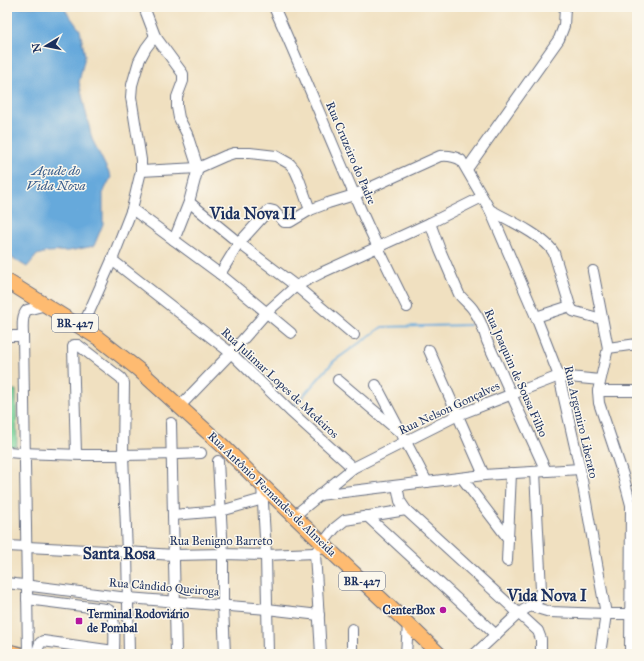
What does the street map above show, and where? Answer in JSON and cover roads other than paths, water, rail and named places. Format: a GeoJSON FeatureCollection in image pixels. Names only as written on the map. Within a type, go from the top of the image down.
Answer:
{"type":"FeatureCollection","features":[{"type":"Feature","properties":{"kind":"highway","name":"BR-427"},"geometry":{"type":"LineString","coordinates":[[7,281],[82,328]]}},
{"type":"Feature","properties":{"kind":"highway","name":"Rua Antônio Fernandes de Almeida"},"geometry":{"type":"LineString","coordinates":[[82,328],[98,338],[139,370],[180,406],[224,447],[262,492],[294,516],[319,548],[408,624],[439,654]]}},
{"type":"Feature","properties":{"kind":"highway"},"geometry":{"type":"LineString","coordinates":[[7,652],[19,654]]}},
{"type":"Feature","properties":{"kind":"street"},"geometry":{"type":"LineString","coordinates":[[144,7],[155,36],[183,74],[183,81],[177,96],[177,107],[179,118],[187,134],[198,168],[188,202],[174,240]]}},
{"type":"Feature","properties":{"kind":"street","name":"Rua Cruzeiro do Padre"},"geometry":{"type":"LineString","coordinates":[[274,7],[301,67],[354,195],[407,307]]}},
{"type":"Feature","properties":{"kind":"street"},"geometry":{"type":"LineString","coordinates":[[220,274],[239,243],[270,210],[274,211],[284,222],[290,222],[310,210],[354,195],[440,156],[447,155],[461,160],[467,169],[558,39],[564,26],[565,7]]}},
{"type":"Feature","properties":{"kind":"street"},"geometry":{"type":"LineString","coordinates":[[82,328],[112,260],[132,209],[141,171],[132,97],[132,85],[139,61],[155,36]]}},
{"type":"Feature","properties":{"kind":"street"},"geometry":{"type":"LineString","coordinates":[[141,171],[198,168],[234,153],[276,156],[290,164],[295,170],[310,210]]}},
{"type":"Feature","properties":{"kind":"street","name":"Rua Argemiro Liberato"},"geometry":{"type":"LineString","coordinates":[[467,169],[490,210],[536,317],[559,376],[580,468],[606,614],[600,654]]}},
{"type":"Feature","properties":{"kind":"street"},"geometry":{"type":"LineString","coordinates":[[180,406],[231,353],[267,312],[296,286],[482,197]]}},
{"type":"Feature","properties":{"kind":"street"},"geometry":{"type":"LineString","coordinates":[[188,202],[296,286],[354,335]]}},
{"type":"Feature","properties":{"kind":"street"},"geometry":{"type":"LineString","coordinates":[[132,209],[220,274],[291,333]]}},
{"type":"Feature","properties":{"kind":"street"},"geometry":{"type":"LineString","coordinates":[[490,210],[516,223],[552,248],[570,306],[576,312],[602,319]]}},
{"type":"Feature","properties":{"kind":"street","name":"Rua Joaquim de Sousa Filho"},"geometry":{"type":"LineString","coordinates":[[430,223],[457,289],[463,299],[474,310],[481,322],[487,341],[546,471]]}},
{"type":"Feature","properties":{"kind":"street","name":"Rua Julimar Lopes de Medeiros"},"geometry":{"type":"LineString","coordinates":[[112,260],[231,353],[290,411],[353,468]]}},
{"type":"Feature","properties":{"kind":"street"},"geometry":{"type":"LineString","coordinates":[[593,271],[608,348],[598,391],[599,403],[622,475],[634,505],[634,614],[630,654]]}},
{"type":"Feature","properties":{"kind":"street"},"geometry":{"type":"LineString","coordinates":[[28,654],[23,317],[27,310],[46,305]]}},
{"type":"Feature","properties":{"kind":"street"},"geometry":{"type":"LineString","coordinates":[[536,317],[570,306]]}},
{"type":"Feature","properties":{"kind":"street"},"geometry":{"type":"LineString","coordinates":[[7,336],[23,336]]}},
{"type":"Feature","properties":{"kind":"street"},"geometry":{"type":"LineString","coordinates":[[608,348],[637,344]]}},
{"type":"Feature","properties":{"kind":"street"},"geometry":{"type":"LineString","coordinates":[[76,454],[74,345],[78,345],[121,378],[124,383],[123,455],[129,654]]}},
{"type":"Feature","properties":{"kind":"street"},"geometry":{"type":"LineString","coordinates":[[429,350],[484,475]]}},
{"type":"Feature","properties":{"kind":"street","name":"Rua Nelson Gonçalves"},"geometry":{"type":"LineString","coordinates":[[294,516],[353,468],[404,438],[458,415],[559,376],[600,380]]}},
{"type":"Feature","properties":{"kind":"street"},"geometry":{"type":"LineString","coordinates":[[338,380],[404,438]]}},
{"type":"Feature","properties":{"kind":"street"},"geometry":{"type":"LineString","coordinates":[[376,385],[427,482]]}},
{"type":"Feature","properties":{"kind":"street"},"geometry":{"type":"LineString","coordinates":[[598,391],[637,394]]}},
{"type":"Feature","properties":{"kind":"street"},"geometry":{"type":"LineString","coordinates":[[171,423],[176,654]]}},
{"type":"Feature","properties":{"kind":"street"},"geometry":{"type":"LineString","coordinates":[[7,452],[25,454],[123,455],[201,452]]}},
{"type":"Feature","properties":{"kind":"street"},"geometry":{"type":"LineString","coordinates":[[218,461],[223,554],[225,654]]}},
{"type":"Feature","properties":{"kind":"street"},"geometry":{"type":"LineString","coordinates":[[319,495],[484,475],[580,468]]}},
{"type":"Feature","properties":{"kind":"street"},"geometry":{"type":"LineString","coordinates":[[475,654],[519,613],[538,600],[541,590],[535,472]]}},
{"type":"Feature","properties":{"kind":"street"},"geometry":{"type":"LineString","coordinates":[[507,562],[511,474]]}},
{"type":"Feature","properties":{"kind":"street"},"geometry":{"type":"LineString","coordinates":[[462,478],[507,537]]}},
{"type":"Feature","properties":{"kind":"street"},"geometry":{"type":"LineString","coordinates":[[396,486],[400,501],[406,510],[538,631],[541,639],[542,654]]}},
{"type":"Feature","properties":{"kind":"street"},"geometry":{"type":"LineString","coordinates":[[173,516],[221,511],[262,492],[266,555],[268,654]]}},
{"type":"Feature","properties":{"kind":"street"},"geometry":{"type":"LineString","coordinates":[[321,654],[319,615],[319,548],[335,528],[345,520],[406,510]]}},
{"type":"Feature","properties":{"kind":"street"},"geometry":{"type":"LineString","coordinates":[[367,516],[496,635]]}},
{"type":"Feature","properties":{"kind":"street","name":"Rua Benigno Barreto"},"geometry":{"type":"LineString","coordinates":[[7,546],[174,555],[266,555],[319,548]]}},
{"type":"Feature","properties":{"kind":"street","name":"Rua Cândido Queiroga"},"geometry":{"type":"LineString","coordinates":[[7,583],[128,598],[267,609],[319,615]]}},
{"type":"Feature","properties":{"kind":"street"},"geometry":{"type":"LineString","coordinates":[[27,599],[106,609],[112,613],[114,622],[114,653],[43,641],[40,643],[36,654]]}},
{"type":"Feature","properties":{"kind":"street"},"geometry":{"type":"LineString","coordinates":[[530,606],[550,612],[634,614]]}},
{"type":"Feature","properties":{"kind":"street"},"geometry":{"type":"LineString","coordinates":[[406,654],[408,624]]}},
{"type":"Feature","properties":{"kind":"street"},"geometry":{"type":"LineString","coordinates":[[352,629],[352,654]]}},
{"type":"Feature","properties":{"kind":"water","name":"Açude do Vida Nova"},"geometry":{"type":"Polygon","coordinates":[[[7,7],[65,7],[66,11],[80,30],[85,56],[79,82],[92,139],[111,177],[103,193],[103,224],[94,246],[69,251],[47,252],[37,255],[27,267],[7,255],[7,7]]]}},
{"type":"Feature","properties":{"kind":"waterway"},"geometry":{"type":"LineString","coordinates":[[295,405],[334,361],[382,327],[470,325]]}},
{"type":"Feature","properties":{"kind":"place","name":"CenterBox"},"geometry":{"type":"Point","coordinates":[443,610]}},
{"type":"Feature","properties":{"kind":"place","name":"Terminal Rodoviário de Pombal"},"geometry":{"type":"Point","coordinates":[79,621]}},
{"type":"Feature","properties":{"kind":"district","name":"Vida Nova II"},"geometry":{"type":"Point","coordinates":[253,213]}},
{"type":"Feature","properties":{"kind":"district","name":"Santa Rosa"},"geometry":{"type":"Point","coordinates":[119,553]}},
{"type":"Feature","properties":{"kind":"district","name":"Vida Nova I"},"geometry":{"type":"Point","coordinates":[547,595]}}]}
